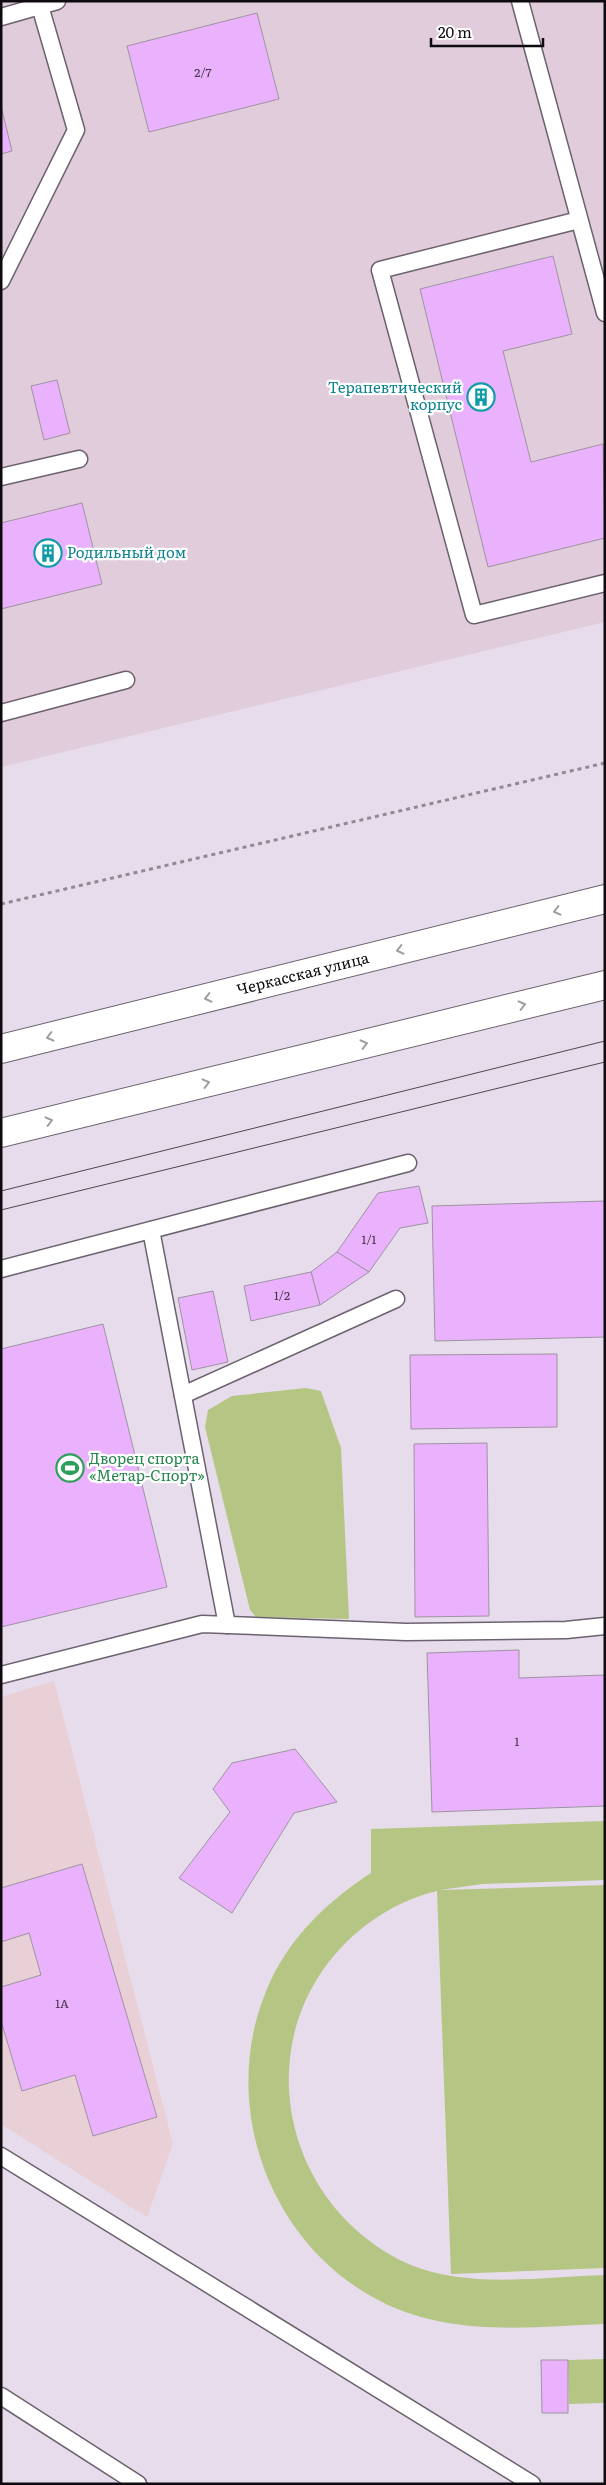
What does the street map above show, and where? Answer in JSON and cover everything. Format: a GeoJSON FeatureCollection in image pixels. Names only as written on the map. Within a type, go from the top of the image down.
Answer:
{"type":"FeatureCollection","features":[{"type":"Feature","properties":{"kind":"main road","name":"Черкасская улица"},"geometry":{"type":"LineString","coordinates":[[1,1049],[605,899]]}},
{"type":"Feature","properties":{"kind":"main road"},"geometry":{"type":"LineString","coordinates":[[1,1133],[605,985]]}},
{"type":"Feature","properties":{"kind":"lane"},"geometry":{"type":"LineString","coordinates":[[1,17],[57,1]]}},
{"type":"Feature","properties":{"kind":"lane"},"geometry":{"type":"LineString","coordinates":[[520,1],[605,313]]}},
{"type":"Feature","properties":{"kind":"lane"},"geometry":{"type":"LineString","coordinates":[[1,281],[76,130],[40,6]]}},
{"type":"Feature","properties":{"kind":"lane"},"geometry":{"type":"LineString","coordinates":[[579,220],[380,270],[474,615],[605,583]]}},
{"type":"Feature","properties":{"kind":"lane"},"geometry":{"type":"LineString","coordinates":[[1,477],[79,459]]}},
{"type":"Feature","properties":{"kind":"lane"},"geometry":{"type":"LineString","coordinates":[[1,712],[126,680]]}},
{"type":"Feature","properties":{"kind":"lane"},"geometry":{"type":"LineString","coordinates":[[1,1269],[408,1163]]}},
{"type":"Feature","properties":{"kind":"lane"},"geometry":{"type":"LineString","coordinates":[[152,1230],[227,1625]]}},
{"type":"Feature","properties":{"kind":"lane"},"geometry":{"type":"LineString","coordinates":[[183,1395],[396,1299]]}},
{"type":"Feature","properties":{"kind":"lane"},"geometry":{"type":"LineString","coordinates":[[1,1675],[202,1624],[406,1632],[566,1630],[605,1626]]}},
{"type":"Feature","properties":{"kind":"lane"},"geometry":{"type":"LineString","coordinates":[[1,2156],[532,2484]]}},
{"type":"Feature","properties":{"kind":"lane"},"geometry":{"type":"LineString","coordinates":[[1,2396],[138,2484]]}},
{"type":"Feature","properties":{"kind":"path"},"geometry":{"type":"LineString","coordinates":[[1,904],[605,763]]}},
{"type":"Feature","properties":{"kind":"shaded area"},"geometry":{"type":"Polygon","coordinates":[[[1,1],[605,1],[605,622],[1,767],[1,1]]]}},
{"type":"Feature","properties":{"kind":"shaded area"},"geometry":{"type":"Polygon","coordinates":[[[54,1681],[173,2144],[147,2217],[1,2124],[1,1697],[54,1681]]]}},
{"type":"Feature","properties":{"kind":"green space"},"geometry":{"type":"Polygon","coordinates":[[[306,1388],[321,1391],[341,1448],[349,1619],[256,1617],[250,1610],[205,1427],[208,1410],[232,1396],[306,1388]]]}},
{"type":"Feature","properties":{"kind":"green space"},"geometry":{"type":"Polygon","coordinates":[[[605,1821],[605,1880],[483,1884],[440,1890],[605,1885],[605,2268],[451,2274],[437,1891],[403,1902],[373,1920],[354,1935],[321,1973],[300,2015],[290,2061],[291,2107],[302,2151],[324,2193],[355,2229],[396,2258],[420,2268],[445,2275],[498,2280],[605,2275],[605,2324],[520,2328],[464,2325],[436,2321],[382,2302],[342,2277],[308,2244],[282,2207],[263,2164],[251,2120],[249,2073],[255,2027],[270,1982],[300,1934],[326,1907],[371,1873],[371,1829],[605,1821]]]}},
{"type":"Feature","properties":{"kind":"green space"},"geometry":{"type":"Polygon","coordinates":[[[605,2359],[605,2403],[569,2404],[568,2360],[605,2359]]]}},
{"type":"Feature","properties":{"kind":"building"},"geometry":{"type":"Polygon","coordinates":[[[257,13],[279,99],[149,132],[127,46],[257,13]]]}},
{"type":"Feature","properties":{"kind":"building"},"geometry":{"type":"Polygon","coordinates":[[[1,106],[12,151],[1,154],[1,106]]]}},
{"type":"Feature","properties":{"kind":"building","name":"Терапевтический корпус"},"geometry":{"type":"Polygon","coordinates":[[[553,256],[572,334],[503,351],[531,462],[603,444],[605,538],[488,567],[420,289],[553,256]]]}},
{"type":"Feature","properties":{"kind":"building"},"geometry":{"type":"Polygon","coordinates":[[[57,380],[70,433],[44,440],[31,386],[57,380]]]}},
{"type":"Feature","properties":{"kind":"building","name":"Родильный дом"},"geometry":{"type":"Polygon","coordinates":[[[82,503],[102,584],[1,609],[1,523],[82,503]]]}},
{"type":"Feature","properties":{"kind":"building"},"geometry":{"type":"Polygon","coordinates":[[[419,1186],[428,1223],[400,1228],[369,1272],[337,1252],[378,1193],[419,1186]]]}},
{"type":"Feature","properties":{"kind":"building"},"geometry":{"type":"Polygon","coordinates":[[[605,1201],[605,1337],[435,1341],[432,1206],[605,1201]]]}},
{"type":"Feature","properties":{"kind":"building"},"geometry":{"type":"Polygon","coordinates":[[[337,1252],[369,1272],[320,1305],[311,1272],[337,1252]]]}},
{"type":"Feature","properties":{"kind":"building"},"geometry":{"type":"Polygon","coordinates":[[[311,1272],[320,1305],[251,1321],[244,1286],[311,1272]]]}},
{"type":"Feature","properties":{"kind":"building"},"geometry":{"type":"Polygon","coordinates":[[[213,1291],[228,1362],[192,1370],[178,1298],[213,1291]]]}},
{"type":"Feature","properties":{"kind":"building","name":"Дворец спорта «Метар-Спорт»"},"geometry":{"type":"Polygon","coordinates":[[[103,1324],[167,1587],[1,1627],[1,1349],[103,1324]]]}},
{"type":"Feature","properties":{"kind":"building"},"geometry":{"type":"Polygon","coordinates":[[[557,1354],[557,1427],[411,1429],[410,1355],[557,1354]]]}},
{"type":"Feature","properties":{"kind":"building"},"geometry":{"type":"Polygon","coordinates":[[[487,1443],[489,1616],[415,1617],[414,1444],[487,1443]]]}},
{"type":"Feature","properties":{"kind":"building"},"geometry":{"type":"Polygon","coordinates":[[[519,1650],[519,1678],[605,1675],[605,1806],[432,1812],[427,1653],[519,1650]]]}},
{"type":"Feature","properties":{"kind":"building"},"geometry":{"type":"Polygon","coordinates":[[[295,1749],[337,1802],[294,1813],[232,1913],[179,1878],[230,1812],[213,1789],[232,1763],[295,1749]]]}},
{"type":"Feature","properties":{"kind":"building"},"geometry":{"type":"Polygon","coordinates":[[[82,1864],[157,2117],[93,2136],[75,2075],[22,2091],[1,2021],[1,1987],[41,1975],[29,1933],[1,1942],[1,1888],[82,1864]]]}},
{"type":"Feature","properties":{"kind":"building"},"geometry":{"type":"Polygon","coordinates":[[[541,2360],[568,2360],[568,2413],[542,2413],[541,2360]]]}},
{"type":"Feature","properties":{"kind":"tram line"},"geometry":{"type":"LineString","coordinates":[[1,1191],[605,1041]]}},
{"type":"Feature","properties":{"kind":"tram line"},"geometry":{"type":"LineString","coordinates":[[1,1210],[605,1062]]}},
{"type":"Feature","properties":{"kind":"place","name":"Терапевтический корпус"},"geometry":{"type":"Point","coordinates":[481,397]}},
{"type":"Feature","properties":{"kind":"place","name":"Родильный дом"},"geometry":{"type":"Point","coordinates":[48,553]}},
{"type":"Feature","properties":{"kind":"place","name":"Дворец спорта «Метар-Спорт»"},"geometry":{"type":"Point","coordinates":[70,1468]}}]}
